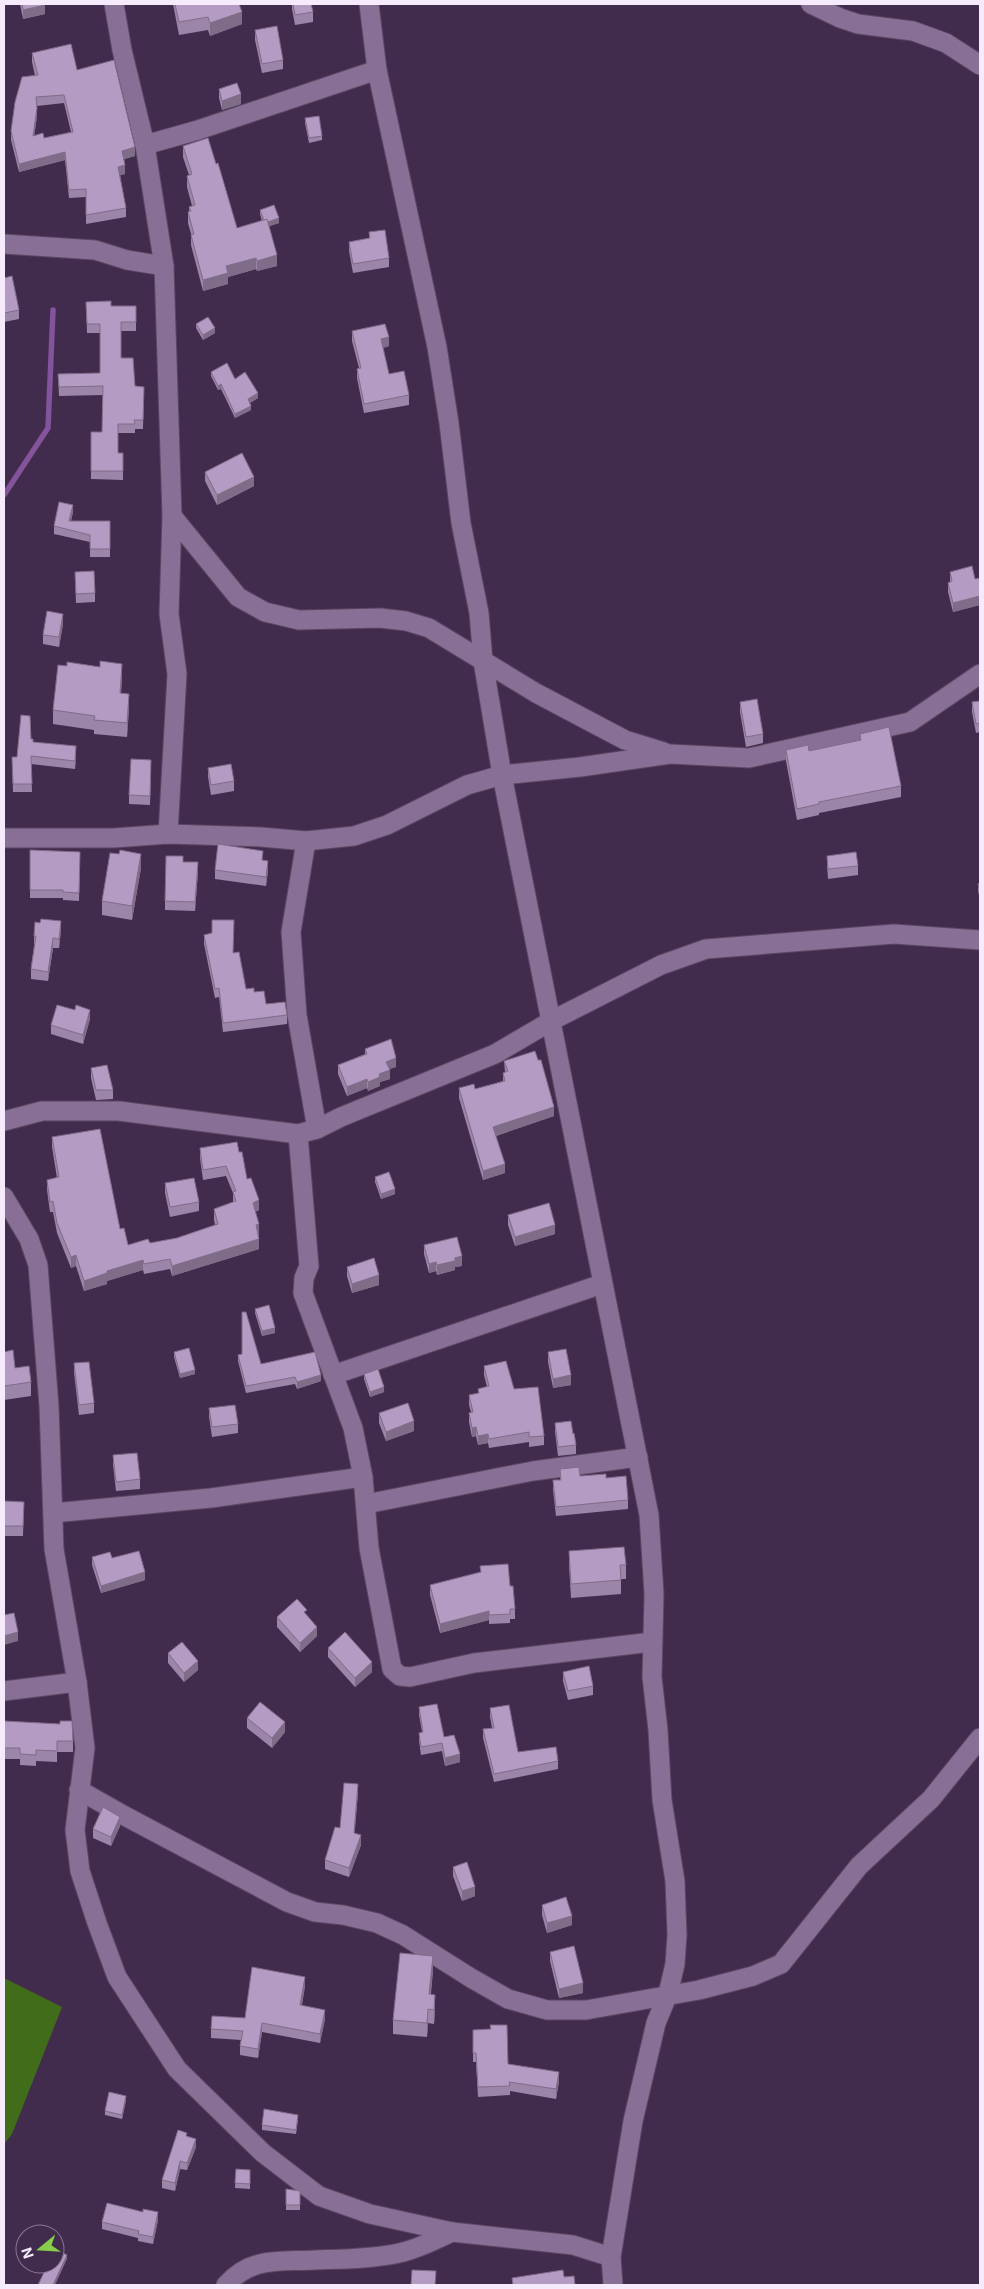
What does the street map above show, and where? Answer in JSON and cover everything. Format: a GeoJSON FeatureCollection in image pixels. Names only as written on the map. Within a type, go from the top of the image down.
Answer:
{"type":"FeatureCollection","features":[{"type":"Feature","properties":{"kind":"street"},"geometry":{"type":"LineString","coordinates":[[114,4],[122,50],[146,145],[164,266],[172,516],[169,614],[177,674],[168,834]]}},
{"type":"Feature","properties":{"kind":"street"},"geometry":{"type":"LineString","coordinates":[[369,4],[377,70],[437,347],[450,422],[461,523],[479,613],[483,660],[502,775],[649,1515],[654,1594],[652,1677],[658,1730],[662,1800],[675,1880],[676,1935],[674,1964],[668,1994],[656,2023],[633,2121],[611,2257],[613,2285]]}},
{"type":"Feature","properties":{"kind":"street"},"geometry":{"type":"LineString","coordinates":[[811,4],[840,18],[858,24],[913,32],[946,43],[980,65]]}},
{"type":"Feature","properties":{"kind":"street"},"geometry":{"type":"LineString","coordinates":[[146,145],[198,130],[377,70]]}},
{"type":"Feature","properties":{"kind":"street"},"geometry":{"type":"LineString","coordinates":[[4,244],[95,250],[127,260],[164,266]]}},
{"type":"Feature","properties":{"kind":"street"},"geometry":{"type":"LineString","coordinates":[[172,516],[238,597],[265,612],[298,620],[380,618],[406,621],[429,628],[536,693],[625,740],[670,754]]}},
{"type":"Feature","properties":{"kind":"street"},"geometry":{"type":"LineString","coordinates":[[4,838],[114,838],[168,834],[261,837],[306,841],[354,836],[387,825],[467,786],[502,775],[580,767],[670,754],[749,758],[910,722],[980,674]]}},
{"type":"Feature","properties":{"kind":"street"},"geometry":{"type":"LineString","coordinates":[[306,841],[291,932],[297,1015],[316,1129]]}},
{"type":"Feature","properties":{"kind":"street"},"geometry":{"type":"LineString","coordinates":[[4,1121],[42,1111],[119,1111],[298,1134],[316,1129],[341,1116],[495,1054],[552,1020],[661,965],[706,949],[894,934],[980,940]]}},
{"type":"Feature","properties":{"kind":"street"},"geometry":{"type":"LineString","coordinates":[[298,1134],[308,1266],[304,1278],[303,1293],[353,1428],[363,1477],[369,1548],[392,1669],[400,1676],[410,1677],[474,1663],[652,1642]]}},
{"type":"Feature","properties":{"kind":"street"},"geometry":{"type":"LineString","coordinates":[[4,1197],[29,1238],[38,1266],[48,1406],[54,1549],[77,1682],[85,1748],[75,1830],[80,1871],[117,1977],[177,2069],[263,2153],[319,2196],[370,2214],[452,2232],[490,2234],[573,2245],[611,2257]]}},
{"type":"Feature","properties":{"kind":"street"},"geometry":{"type":"LineString","coordinates":[[333,1375],[602,1284]]}},
{"type":"Feature","properties":{"kind":"street"},"geometry":{"type":"LineString","coordinates":[[366,1504],[534,1471],[638,1458]]}},
{"type":"Feature","properties":{"kind":"street"},"geometry":{"type":"LineString","coordinates":[[53,1513],[211,1498],[363,1477]]}},
{"type":"Feature","properties":{"kind":"street"},"geometry":{"type":"LineString","coordinates":[[4,1691],[77,1682]]}},
{"type":"Feature","properties":{"kind":"street"},"geometry":{"type":"LineString","coordinates":[[79,1790],[286,1902],[315,1912],[343,1915],[377,1923],[402,1935],[508,1999],[547,2010],[586,2010],[699,1990],[753,1976],[781,1964],[859,1866],[932,1799],[980,1738]]}},
{"type":"Feature","properties":{"kind":"street"},"geometry":{"type":"LineString","coordinates":[[226,2285],[232,2278],[265,2262],[280,2260],[313,2261],[399,2253],[422,2246],[452,2232]]}},
{"type":"Feature","properties":{"kind":"green space"},"geometry":{"type":"Polygon","coordinates":[[[4,1978],[62,2007],[12,2134],[4,2144],[4,1978]]]}},
{"type":"Feature","properties":{"kind":"building"},"geometry":{"type":"Polygon","coordinates":[[[22,4],[44,4],[45,5],[23,10],[22,4]]]}},
{"type":"Feature","properties":{"kind":"building"},"geometry":{"type":"Polygon","coordinates":[[[175,4],[239,4],[242,12],[210,23],[208,17],[179,22],[175,4]]]}},
{"type":"Feature","properties":{"kind":"building"},"geometry":{"type":"Polygon","coordinates":[[[293,4],[311,4],[313,12],[295,15],[293,4]]]}},
{"type":"Feature","properties":{"kind":"building"},"geometry":{"type":"Polygon","coordinates":[[[277,26],[283,60],[262,64],[255,30],[277,26]]]}},
{"type":"Feature","properties":{"kind":"building"},"geometry":{"type":"Polygon","coordinates":[[[71,44],[77,70],[114,60],[135,147],[122,151],[125,165],[118,167],[126,208],[86,215],[86,189],[69,190],[65,152],[19,164],[11,131],[15,102],[22,77],[38,75],[32,53],[71,44]],[[64,95],[36,97],[37,108],[33,136],[43,133],[44,138],[73,132],[64,95]]]}},
{"type":"Feature","properties":{"kind":"building"},"geometry":{"type":"Polygon","coordinates":[[[237,83],[241,94],[222,101],[219,89],[237,83]]]}},
{"type":"Feature","properties":{"kind":"building"},"geometry":{"type":"Polygon","coordinates":[[[319,116],[322,136],[309,138],[305,118],[319,116]]]}},
{"type":"Feature","properties":{"kind":"building"},"geometry":{"type":"Polygon","coordinates":[[[208,138],[216,164],[218,163],[237,228],[267,219],[277,255],[257,261],[256,258],[226,266],[228,273],[203,280],[191,235],[194,234],[188,212],[191,211],[189,207],[195,205],[187,176],[192,174],[183,146],[208,138]]]}},
{"type":"Feature","properties":{"kind":"building"},"geometry":{"type":"Polygon","coordinates":[[[274,205],[279,218],[268,222],[267,219],[264,220],[260,210],[274,205]]]}},
{"type":"Feature","properties":{"kind":"building"},"geometry":{"type":"Polygon","coordinates":[[[385,230],[389,258],[353,264],[349,242],[370,238],[369,232],[385,230]]]}},
{"type":"Feature","properties":{"kind":"building"},"geometry":{"type":"Polygon","coordinates":[[[12,276],[19,310],[4,313],[4,278],[12,276]]]}},
{"type":"Feature","properties":{"kind":"building"},"geometry":{"type":"Polygon","coordinates":[[[111,301],[111,306],[136,306],[136,322],[121,322],[121,358],[133,358],[135,386],[144,387],[143,420],[134,420],[135,424],[118,424],[118,453],[123,453],[123,471],[91,471],[91,432],[102,432],[103,386],[59,387],[58,374],[100,373],[100,324],[87,324],[86,302],[111,301]]]}},
{"type":"Feature","properties":{"kind":"building"},"geometry":{"type":"Polygon","coordinates":[[[208,317],[215,328],[203,335],[196,324],[208,317]]]}},
{"type":"Feature","properties":{"kind":"building"},"geometry":{"type":"Polygon","coordinates":[[[385,324],[389,337],[381,339],[389,374],[404,371],[409,395],[364,404],[357,369],[361,368],[352,331],[385,324]]]}},
{"type":"Feature","properties":{"kind":"building"},"geometry":{"type":"Polygon","coordinates":[[[227,363],[235,379],[245,372],[258,393],[248,399],[251,406],[235,414],[221,384],[218,386],[211,372],[227,363]]]}},
{"type":"Feature","properties":{"kind":"building"},"geometry":{"type":"Polygon","coordinates":[[[242,453],[254,477],[217,495],[205,472],[242,453]]]}},
{"type":"Feature","properties":{"kind":"building"},"geometry":{"type":"Polygon","coordinates":[[[59,502],[73,505],[69,521],[110,521],[110,549],[90,549],[90,535],[54,526],[59,502]]]}},
{"type":"Feature","properties":{"kind":"building"},"geometry":{"type":"Polygon","coordinates":[[[972,566],[975,579],[980,578],[980,596],[953,603],[948,583],[952,581],[950,572],[972,566]]]}},
{"type":"Feature","properties":{"kind":"building"},"geometry":{"type":"Polygon","coordinates":[[[94,571],[95,593],[76,594],[75,572],[94,571]]]}},
{"type":"Feature","properties":{"kind":"building"},"geometry":{"type":"Polygon","coordinates":[[[47,611],[63,614],[59,637],[43,635],[47,611]]]}},
{"type":"Feature","properties":{"kind":"building"},"geometry":{"type":"Polygon","coordinates":[[[100,661],[122,664],[120,693],[129,694],[127,723],[94,720],[95,716],[53,710],[58,665],[67,666],[67,662],[100,667],[100,661]]]}},
{"type":"Feature","properties":{"kind":"building"},"geometry":{"type":"Polygon","coordinates":[[[757,699],[763,734],[746,737],[740,702],[757,699]]]}},
{"type":"Feature","properties":{"kind":"building"},"geometry":{"type":"Polygon","coordinates":[[[980,701],[980,723],[976,724],[972,702],[980,701]]]}},
{"type":"Feature","properties":{"kind":"building"},"geometry":{"type":"Polygon","coordinates":[[[21,715],[30,716],[31,739],[33,739],[33,742],[76,746],[75,761],[31,756],[32,784],[13,784],[12,757],[17,757],[21,715]]]}},
{"type":"Feature","properties":{"kind":"building"},"geometry":{"type":"Polygon","coordinates":[[[889,727],[901,786],[819,802],[819,804],[797,809],[786,750],[808,745],[809,751],[861,740],[860,734],[889,727]]]}},
{"type":"Feature","properties":{"kind":"building"},"geometry":{"type":"Polygon","coordinates":[[[131,759],[151,760],[150,796],[129,795],[131,759]]]}},
{"type":"Feature","properties":{"kind":"building"},"geometry":{"type":"Polygon","coordinates":[[[231,764],[234,781],[211,785],[208,768],[231,764]]]}},
{"type":"Feature","properties":{"kind":"building"},"geometry":{"type":"Polygon","coordinates":[[[218,844],[263,851],[262,860],[268,861],[266,877],[215,870],[218,844]]]}},
{"type":"Feature","properties":{"kind":"building"},"geometry":{"type":"Polygon","coordinates":[[[30,850],[80,852],[79,893],[63,892],[63,890],[30,890],[30,850]]]}},
{"type":"Feature","properties":{"kind":"building"},"geometry":{"type":"Polygon","coordinates":[[[120,850],[141,854],[132,906],[102,901],[110,853],[119,854],[120,850]]]}},
{"type":"Feature","properties":{"kind":"building"},"geometry":{"type":"Polygon","coordinates":[[[856,852],[858,866],[828,869],[827,856],[856,852]]]}},
{"type":"Feature","properties":{"kind":"building"},"geometry":{"type":"Polygon","coordinates":[[[166,856],[183,856],[183,862],[198,862],[195,902],[165,901],[166,856]]]}},
{"type":"Feature","properties":{"kind":"building"},"geometry":{"type":"Polygon","coordinates":[[[41,919],[61,921],[59,939],[53,938],[48,972],[31,969],[36,936],[34,936],[35,922],[40,923],[41,919]]]}},
{"type":"Feature","properties":{"kind":"building"},"geometry":{"type":"Polygon","coordinates":[[[212,920],[234,920],[233,953],[239,952],[246,989],[254,988],[254,992],[264,991],[266,1004],[285,1002],[287,1015],[223,1023],[219,988],[215,989],[204,935],[212,933],[212,920]]]}},
{"type":"Feature","properties":{"kind":"building"},"geometry":{"type":"Polygon","coordinates":[[[57,1005],[75,1010],[76,1005],[90,1010],[83,1035],[51,1025],[57,1005]]]}},
{"type":"Feature","properties":{"kind":"building"},"geometry":{"type":"Polygon","coordinates":[[[391,1039],[396,1058],[386,1062],[390,1070],[379,1074],[380,1077],[368,1082],[367,1079],[347,1087],[338,1065],[367,1054],[365,1049],[391,1039]]]}},
{"type":"Feature","properties":{"kind":"building"},"geometry":{"type":"Polygon","coordinates":[[[535,1051],[538,1060],[541,1060],[554,1107],[493,1127],[505,1164],[483,1171],[459,1088],[474,1084],[475,1089],[505,1081],[503,1073],[508,1071],[504,1061],[535,1051]]]}},
{"type":"Feature","properties":{"kind":"building"},"geometry":{"type":"Polygon","coordinates":[[[107,1065],[113,1090],[96,1090],[91,1068],[107,1065]]]}},
{"type":"Feature","properties":{"kind":"building"},"geometry":{"type":"Polygon","coordinates":[[[100,1129],[120,1229],[124,1228],[128,1245],[148,1239],[150,1243],[177,1238],[218,1224],[214,1209],[236,1201],[233,1192],[236,1191],[226,1166],[203,1170],[200,1148],[237,1142],[239,1152],[242,1152],[247,1179],[251,1178],[259,1200],[253,1203],[259,1224],[256,1225],[259,1239],[172,1266],[170,1259],[144,1264],[143,1260],[107,1271],[107,1273],[84,1281],[76,1255],[71,1257],[57,1223],[53,1201],[50,1202],[47,1180],[59,1177],[52,1137],[100,1129]]]}},
{"type":"Feature","properties":{"kind":"building"},"geometry":{"type":"Polygon","coordinates":[[[389,1172],[395,1189],[381,1194],[375,1177],[389,1172]]]}},
{"type":"Feature","properties":{"kind":"building"},"geometry":{"type":"Polygon","coordinates":[[[194,1178],[199,1202],[170,1207],[165,1183],[194,1178]]]}},
{"type":"Feature","properties":{"kind":"building"},"geometry":{"type":"Polygon","coordinates":[[[549,1203],[555,1225],[515,1237],[508,1215],[549,1203]]]}},
{"type":"Feature","properties":{"kind":"building"},"geometry":{"type":"Polygon","coordinates":[[[457,1237],[462,1256],[455,1258],[455,1261],[437,1265],[436,1262],[429,1264],[424,1245],[457,1237]]]}},
{"type":"Feature","properties":{"kind":"building"},"geometry":{"type":"Polygon","coordinates":[[[374,1258],[379,1275],[352,1284],[347,1267],[374,1258]]]}},
{"type":"Feature","properties":{"kind":"building"},"geometry":{"type":"Polygon","coordinates":[[[269,1305],[275,1328],[262,1331],[255,1309],[269,1305]]]}},
{"type":"Feature","properties":{"kind":"building"},"geometry":{"type":"Polygon","coordinates":[[[242,1312],[246,1312],[261,1364],[315,1352],[321,1375],[297,1382],[295,1377],[246,1386],[238,1355],[242,1354],[242,1312]]]}},
{"type":"Feature","properties":{"kind":"building"},"geometry":{"type":"Polygon","coordinates":[[[189,1348],[195,1370],[180,1374],[174,1352],[189,1348]]]}},
{"type":"Feature","properties":{"kind":"building"},"geometry":{"type":"Polygon","coordinates":[[[566,1349],[571,1375],[553,1379],[548,1352],[566,1349]]]}},
{"type":"Feature","properties":{"kind":"building"},"geometry":{"type":"Polygon","coordinates":[[[13,1350],[15,1368],[29,1366],[31,1382],[4,1386],[4,1352],[13,1350]]]}},
{"type":"Feature","properties":{"kind":"building"},"geometry":{"type":"Polygon","coordinates":[[[506,1361],[514,1389],[538,1387],[544,1436],[529,1437],[529,1432],[489,1439],[488,1434],[478,1436],[476,1427],[472,1428],[469,1413],[473,1412],[469,1395],[479,1393],[478,1389],[489,1386],[484,1366],[506,1361]]]}},
{"type":"Feature","properties":{"kind":"building"},"geometry":{"type":"Polygon","coordinates":[[[89,1362],[94,1403],[79,1405],[74,1363],[89,1362]]]}},
{"type":"Feature","properties":{"kind":"building"},"geometry":{"type":"Polygon","coordinates":[[[378,1369],[384,1387],[370,1392],[364,1374],[378,1369]]]}},
{"type":"Feature","properties":{"kind":"building"},"geometry":{"type":"Polygon","coordinates":[[[408,1403],[414,1421],[386,1432],[379,1413],[408,1403]]]}},
{"type":"Feature","properties":{"kind":"building"},"geometry":{"type":"Polygon","coordinates":[[[235,1405],[238,1424],[212,1427],[209,1408],[235,1405]]]}},
{"type":"Feature","properties":{"kind":"building"},"geometry":{"type":"Polygon","coordinates":[[[571,1421],[576,1445],[558,1447],[555,1423],[571,1421]]]}},
{"type":"Feature","properties":{"kind":"building"},"geometry":{"type":"Polygon","coordinates":[[[137,1453],[140,1479],[116,1482],[113,1455],[137,1453]]]}},
{"type":"Feature","properties":{"kind":"building"},"geometry":{"type":"Polygon","coordinates":[[[579,1467],[580,1476],[606,1474],[606,1478],[626,1476],[628,1500],[556,1507],[553,1480],[561,1480],[560,1469],[579,1467]]]}},
{"type":"Feature","properties":{"kind":"building"},"geometry":{"type":"Polygon","coordinates":[[[4,1501],[24,1502],[23,1526],[4,1526],[4,1501]]]}},
{"type":"Feature","properties":{"kind":"building"},"geometry":{"type":"Polygon","coordinates":[[[624,1547],[626,1565],[620,1565],[621,1580],[571,1584],[569,1551],[624,1547]]]}},
{"type":"Feature","properties":{"kind":"building"},"geometry":{"type":"Polygon","coordinates":[[[139,1551],[145,1572],[101,1586],[92,1557],[110,1552],[112,1558],[139,1551]]]}},
{"type":"Feature","properties":{"kind":"building"},"geometry":{"type":"Polygon","coordinates":[[[508,1564],[510,1586],[513,1586],[515,1609],[510,1609],[510,1614],[489,1615],[489,1611],[440,1624],[430,1585],[481,1572],[480,1566],[508,1564]]]}},
{"type":"Feature","properties":{"kind":"building"},"geometry":{"type":"Polygon","coordinates":[[[297,1599],[307,1610],[304,1612],[317,1627],[300,1643],[277,1617],[297,1599]]]}},
{"type":"Feature","properties":{"kind":"building"},"geometry":{"type":"Polygon","coordinates":[[[14,1613],[18,1632],[4,1636],[4,1615],[14,1613]]]}},
{"type":"Feature","properties":{"kind":"building"},"geometry":{"type":"Polygon","coordinates":[[[345,1632],[372,1662],[355,1678],[328,1648],[345,1632]]]}},
{"type":"Feature","properties":{"kind":"building"},"geometry":{"type":"Polygon","coordinates":[[[182,1642],[198,1661],[184,1673],[168,1653],[182,1642]]]}},
{"type":"Feature","properties":{"kind":"building"},"geometry":{"type":"Polygon","coordinates":[[[589,1666],[593,1686],[568,1691],[563,1672],[589,1666]]]}},
{"type":"Feature","properties":{"kind":"building"},"geometry":{"type":"Polygon","coordinates":[[[260,1702],[285,1722],[272,1738],[247,1718],[260,1702]]]}},
{"type":"Feature","properties":{"kind":"building"},"geometry":{"type":"Polygon","coordinates":[[[437,1704],[444,1737],[454,1735],[460,1754],[445,1758],[442,1743],[421,1747],[419,1733],[423,1732],[419,1707],[437,1704]]]}},
{"type":"Feature","properties":{"kind":"building"},"geometry":{"type":"Polygon","coordinates":[[[509,1705],[518,1752],[556,1747],[558,1761],[494,1774],[483,1729],[494,1728],[490,1708],[509,1705]]]}},
{"type":"Feature","properties":{"kind":"building"},"geometry":{"type":"Polygon","coordinates":[[[4,1721],[60,1724],[60,1721],[72,1721],[73,1741],[57,1741],[57,1751],[36,1750],[36,1755],[20,1754],[20,1748],[4,1748],[4,1721]]]}},
{"type":"Feature","properties":{"kind":"building"},"geometry":{"type":"Polygon","coordinates":[[[344,1783],[358,1784],[354,1833],[361,1835],[349,1868],[325,1860],[335,1827],[340,1828],[344,1783]]]}},
{"type":"Feature","properties":{"kind":"building"},"geometry":{"type":"Polygon","coordinates":[[[103,1807],[120,1817],[111,1837],[93,1829],[103,1807]]]}},
{"type":"Feature","properties":{"kind":"building"},"geometry":{"type":"Polygon","coordinates":[[[467,1862],[475,1887],[462,1891],[453,1867],[467,1862]]]}},
{"type":"Feature","properties":{"kind":"building"},"geometry":{"type":"Polygon","coordinates":[[[566,1897],[572,1916],[547,1923],[542,1905],[566,1897]]]}},
{"type":"Feature","properties":{"kind":"building"},"geometry":{"type":"Polygon","coordinates":[[[574,1946],[583,1983],[559,1989],[550,1952],[574,1946]]]}},
{"type":"Feature","properties":{"kind":"building"},"geometry":{"type":"Polygon","coordinates":[[[400,1953],[433,1956],[429,1994],[435,1995],[434,2010],[428,2009],[427,2023],[393,2020],[400,1953]]]}},
{"type":"Feature","properties":{"kind":"building"},"geometry":{"type":"Polygon","coordinates":[[[252,1967],[305,1977],[300,2005],[325,2010],[320,2034],[262,2023],[258,2049],[240,2046],[243,2031],[211,2029],[212,2016],[245,2018],[252,1967]]]}},
{"type":"Feature","properties":{"kind":"building"},"geometry":{"type":"Polygon","coordinates":[[[490,2025],[507,2025],[508,2064],[559,2072],[556,2089],[509,2082],[510,2086],[478,2087],[476,2053],[473,2053],[473,2030],[491,2029],[490,2025]]]}},
{"type":"Feature","properties":{"kind":"building"},"geometry":{"type":"Polygon","coordinates":[[[109,2092],[126,2096],[122,2115],[105,2111],[109,2092]]]}},
{"type":"Feature","properties":{"kind":"building"},"geometry":{"type":"Polygon","coordinates":[[[264,2109],[298,2115],[296,2130],[262,2125],[264,2109]]]}},
{"type":"Feature","properties":{"kind":"building"},"geometry":{"type":"Polygon","coordinates":[[[178,2130],[187,2133],[186,2136],[196,2139],[187,2163],[180,2161],[175,2183],[162,2180],[178,2130]]]}},
{"type":"Feature","properties":{"kind":"building"},"geometry":{"type":"Polygon","coordinates":[[[236,2169],[250,2170],[250,2184],[235,2183],[236,2169]]]}},
{"type":"Feature","properties":{"kind":"building"},"geometry":{"type":"Polygon","coordinates":[[[286,2189],[300,2191],[300,2205],[286,2205],[286,2189]]]}},
{"type":"Feature","properties":{"kind":"building"},"geometry":{"type":"Polygon","coordinates":[[[107,2203],[143,2212],[143,2209],[158,2212],[153,2237],[138,2234],[139,2231],[102,2222],[107,2203]]]}},
{"type":"Feature","properties":{"kind":"building"},"geometry":{"type":"Polygon","coordinates":[[[412,2270],[436,2271],[435,2285],[411,2285],[412,2270]]]}},
{"type":"Feature","properties":{"kind":"building"},"geometry":{"type":"Polygon","coordinates":[[[563,2270],[564,2277],[574,2276],[575,2285],[513,2285],[512,2278],[563,2270]]]}},
{"type":"Feature","properties":{"kind":"building"},"geometry":{"type":"Polygon","coordinates":[[[43,2274],[58,2274],[53,2285],[38,2285],[43,2274]]]}},
{"type":"Feature","properties":{"kind":"waterway"},"geometry":{"type":"LineString","coordinates":[[4,495],[48,428],[53,310]]}}]}
